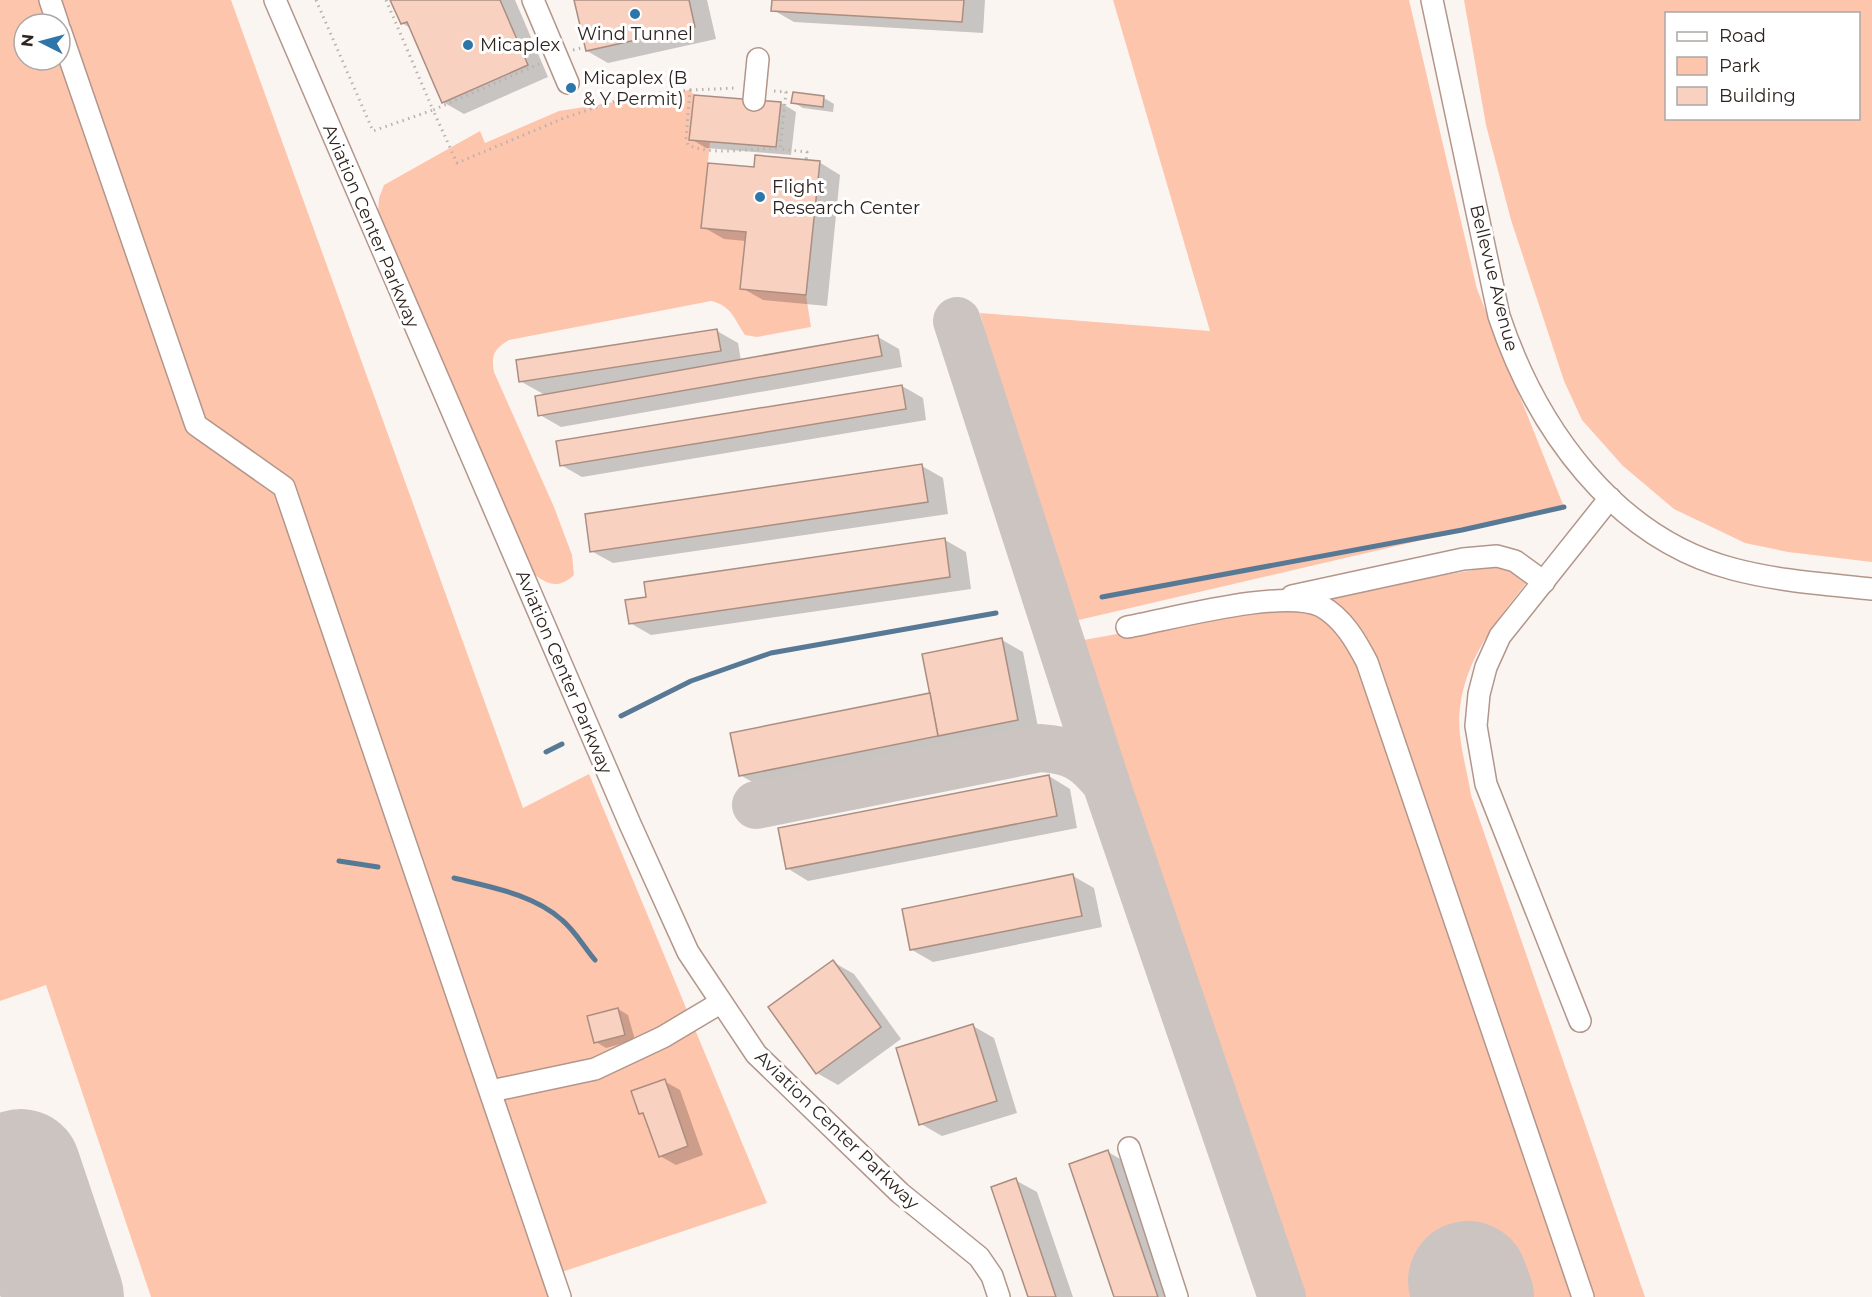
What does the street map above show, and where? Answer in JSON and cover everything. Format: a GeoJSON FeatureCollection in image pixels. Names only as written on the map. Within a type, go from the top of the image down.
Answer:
{"type":"FeatureCollection","features":[{"type":"Feature","properties":{"kind":"street","name":"Aviation Center Parkway"},"geometry":{"type":"LineString","coordinates":[[275,0],[630,824],[688,952],[756,1054],[900,1193],[979,1257],[987,1265],[999,1297]]}},
{"type":"Feature","properties":{"kind":"street"},"geometry":{"type":"LineString","coordinates":[[533,0],[568,83]]}},
{"type":"Feature","properties":{"kind":"street","name":"Bellevue Avenue"},"geometry":{"type":"LineString","coordinates":[[1432,0],[1499,316],[1514,359],[1556,437],[1610,498],[1670,544],[1731,568],[1780,579],[1872,589]]}},
{"type":"Feature","properties":{"kind":"street"},"geometry":{"type":"LineString","coordinates":[[749,93],[758,59]]}},
{"type":"Feature","properties":{"kind":"street"},"geometry":{"type":"LineString","coordinates":[[72,65],[196,425],[284,487],[560,1297]]}},
{"type":"Feature","properties":{"kind":"street"},"geometry":{"type":"LineString","coordinates":[[1580,1021],[1486,784],[1476,726],[1479,694],[1500,636],[1610,498]]}},
{"type":"Feature","properties":{"kind":"street"},"geometry":{"type":"LineString","coordinates":[[1127,627],[1277,600],[1462,559],[1497,556],[1515,561],[1544,582]]}},
{"type":"Feature","properties":{"kind":"street"},"geometry":{"type":"LineString","coordinates":[[1277,600],[1321,606],[1341,621],[1356,640],[1367,662],[1583,1297]]}},
{"type":"Feature","properties":{"kind":"street"},"geometry":{"type":"LineString","coordinates":[[491,1091],[595,1069],[663,1037],[720,1003]]}},
{"type":"Feature","properties":{"kind":"street"},"geometry":{"type":"LineString","coordinates":[[1129,1148],[1177,1297]]}},
{"type":"Feature","properties":{"kind":"path"},"geometry":{"type":"LineString","coordinates":[[316,0],[374,131],[433,110],[556,55],[585,48]]}},
{"type":"Feature","properties":{"kind":"path"},"geometry":{"type":"LineString","coordinates":[[386,0],[457,164],[564,118],[630,96],[690,90],[749,93]]}},
{"type":"Feature","properties":{"kind":"path"},"geometry":{"type":"LineString","coordinates":[[690,90],[686,138],[688,145],[733,151],[755,147],[807,152],[806,160]]}},
{"type":"Feature","properties":{"kind":"path"},"geometry":{"type":"LineString","coordinates":[[773,91],[786,92],[780,149]]}},
{"type":"Feature","properties":{"kind":"green space"},"geometry":{"type":"Polygon","coordinates":[[[0,0],[231,0],[523,808],[589,774],[767,1203],[544,1278],[550,1297],[151,1297],[46,985],[0,1001],[0,0]]]}},
{"type":"Feature","properties":{"kind":"green space"},"geometry":{"type":"Polygon","coordinates":[[[1113,0],[1409,0],[1477,289],[1564,507],[1070,622],[980,313],[1210,331],[1113,0]]]}},
{"type":"Feature","properties":{"kind":"green space"},"geometry":{"type":"Polygon","coordinates":[[[1464,0],[1872,0],[1872,562],[1788,552],[1745,543],[1674,509],[1623,466],[1582,420],[1564,381],[1511,220],[1486,125],[1464,0]]]}},
{"type":"Feature","properties":{"kind":"green space"},"geometry":{"type":"Polygon","coordinates":[[[690,90],[694,95],[689,140],[710,142],[701,228],[746,232],[740,288],[806,295],[811,327],[757,337],[745,335],[724,306],[711,301],[509,340],[500,346],[493,357],[494,372],[554,507],[572,555],[574,575],[559,584],[550,583],[535,575],[378,214],[379,198],[384,185],[480,131],[485,143],[559,111],[690,90]]]}},
{"type":"Feature","properties":{"kind":"green space"},"geometry":{"type":"Polygon","coordinates":[[[1501,565],[1532,576],[1486,638],[1469,671],[1460,708],[1459,730],[1471,795],[1645,1297],[1520,1297],[1509,1268],[1418,1297],[1301,1297],[1296,1274],[1078,641],[1501,565]]]}},
{"type":"Feature","properties":{"kind":"building","name":"Micaplex"},"geometry":{"type":"Polygon","coordinates":[[[390,0],[500,0],[528,65],[442,103],[407,22],[401,24],[390,0]]]}},
{"type":"Feature","properties":{"kind":"building","name":"Wind Tunnel"},"geometry":{"type":"Polygon","coordinates":[[[574,0],[689,0],[695,27],[586,51],[574,0]]]}},
{"type":"Feature","properties":{"kind":"building"},"geometry":{"type":"Polygon","coordinates":[[[772,0],[964,0],[962,22],[771,11],[772,0]]]}},
{"type":"Feature","properties":{"kind":"building"},"geometry":{"type":"Polygon","coordinates":[[[793,92],[824,96],[823,107],[791,103],[793,92]]]}},
{"type":"Feature","properties":{"kind":"building"},"geometry":{"type":"Polygon","coordinates":[[[694,95],[781,102],[776,147],[689,140],[694,95]]]}},
{"type":"Feature","properties":{"kind":"building","name":"Flight Research Center"},"geometry":{"type":"Polygon","coordinates":[[[755,155],[820,161],[806,295],[740,289],[746,232],[701,228],[708,163],[754,167],[755,155]]]}},
{"type":"Feature","properties":{"kind":"building"},"geometry":{"type":"Polygon","coordinates":[[[717,329],[721,351],[519,382],[516,360],[717,329]]]}},
{"type":"Feature","properties":{"kind":"building"},"geometry":{"type":"Polygon","coordinates":[[[878,335],[882,356],[538,416],[535,396],[878,335]]]}},
{"type":"Feature","properties":{"kind":"building"},"geometry":{"type":"Polygon","coordinates":[[[902,385],[906,409],[560,466],[556,441],[902,385]]]}},
{"type":"Feature","properties":{"kind":"building"},"geometry":{"type":"Polygon","coordinates":[[[922,464],[928,502],[590,552],[585,514],[922,464]]]}},
{"type":"Feature","properties":{"kind":"building"},"geometry":{"type":"Polygon","coordinates":[[[945,538],[950,577],[629,624],[625,600],[646,597],[644,582],[945,538]]]}},
{"type":"Feature","properties":{"kind":"building"},"geometry":{"type":"Polygon","coordinates":[[[1002,638],[1018,720],[938,736],[922,654],[1002,638]]]}},
{"type":"Feature","properties":{"kind":"building"},"geometry":{"type":"Polygon","coordinates":[[[930,693],[938,736],[739,776],[730,733],[930,693]]]}},
{"type":"Feature","properties":{"kind":"building"},"geometry":{"type":"Polygon","coordinates":[[[1049,775],[1057,816],[786,869],[778,828],[1049,775]]]}},
{"type":"Feature","properties":{"kind":"building"},"geometry":{"type":"Polygon","coordinates":[[[1073,874],[1082,916],[910,950],[902,909],[1073,874]]]}},
{"type":"Feature","properties":{"kind":"building"},"geometry":{"type":"Polygon","coordinates":[[[833,960],[881,1027],[816,1074],[768,1007],[833,960]]]}},
{"type":"Feature","properties":{"kind":"building"},"geometry":{"type":"Polygon","coordinates":[[[618,1008],[625,1035],[594,1043],[587,1016],[618,1008]]]}},
{"type":"Feature","properties":{"kind":"building"},"geometry":{"type":"Polygon","coordinates":[[[973,1024],[997,1101],[919,1125],[896,1048],[973,1024]]]}},
{"type":"Feature","properties":{"kind":"building"},"geometry":{"type":"Polygon","coordinates":[[[665,1079],[688,1146],[659,1157],[643,1113],[639,1114],[631,1091],[665,1079]]]}},
{"type":"Feature","properties":{"kind":"building"},"geometry":{"type":"Polygon","coordinates":[[[1108,1150],[1158,1297],[1114,1297],[1069,1164],[1108,1150]]]}},
{"type":"Feature","properties":{"kind":"building"},"geometry":{"type":"Polygon","coordinates":[[[1016,1178],[1056,1297],[1028,1297],[991,1187],[1016,1178]]]}},
{"type":"Feature","properties":{"kind":"waterway"},"geometry":{"type":"LineString","coordinates":[[1102,597],[1462,530],[1564,507]]}},
{"type":"Feature","properties":{"kind":"waterway"},"geometry":{"type":"LineString","coordinates":[[621,716],[691,681],[771,653],[996,613]]}},
{"type":"Feature","properties":{"kind":"waterway"},"geometry":{"type":"LineString","coordinates":[[546,752],[562,744]]}},
{"type":"Feature","properties":{"kind":"waterway"},"geometry":{"type":"LineString","coordinates":[[339,861],[378,867]]}},
{"type":"Feature","properties":{"kind":"waterway"},"geometry":{"type":"LineString","coordinates":[[454,878],[511,893],[551,911],[567,924],[595,960]]}},
{"type":"Feature","properties":{"kind":"taxiway"},"geometry":{"type":"LineString","coordinates":[[957,321],[1106,783],[1282,1297]]}},
{"type":"Feature","properties":{"kind":"taxiway"},"geometry":{"type":"LineString","coordinates":[[756,805],[1040,748],[1070,753],[1078,757],[1092,767],[1106,783]]}},
{"type":"Feature","properties":{"kind":"runway"},"geometry":{"type":"LineString","coordinates":[[21,1169],[64,1297]]}},
{"type":"Feature","properties":{"kind":"runway"},"geometry":{"type":"LineString","coordinates":[[1468,1281],[1474,1297]]}},
{"type":"Feature","properties":{"kind":"place","name":"Wind Tunnel"},"geometry":{"type":"Point","coordinates":[635,14]}},
{"type":"Feature","properties":{"kind":"place","name":"Micaplex"},"geometry":{"type":"Point","coordinates":[468,45]}},
{"type":"Feature","properties":{"kind":"place","name":"Micaplex (B & Y Permit)"},"geometry":{"type":"Point","coordinates":[571,88]}},
{"type":"Feature","properties":{"kind":"place","name":"Flight Research Center"},"geometry":{"type":"Point","coordinates":[760,197]}}]}
